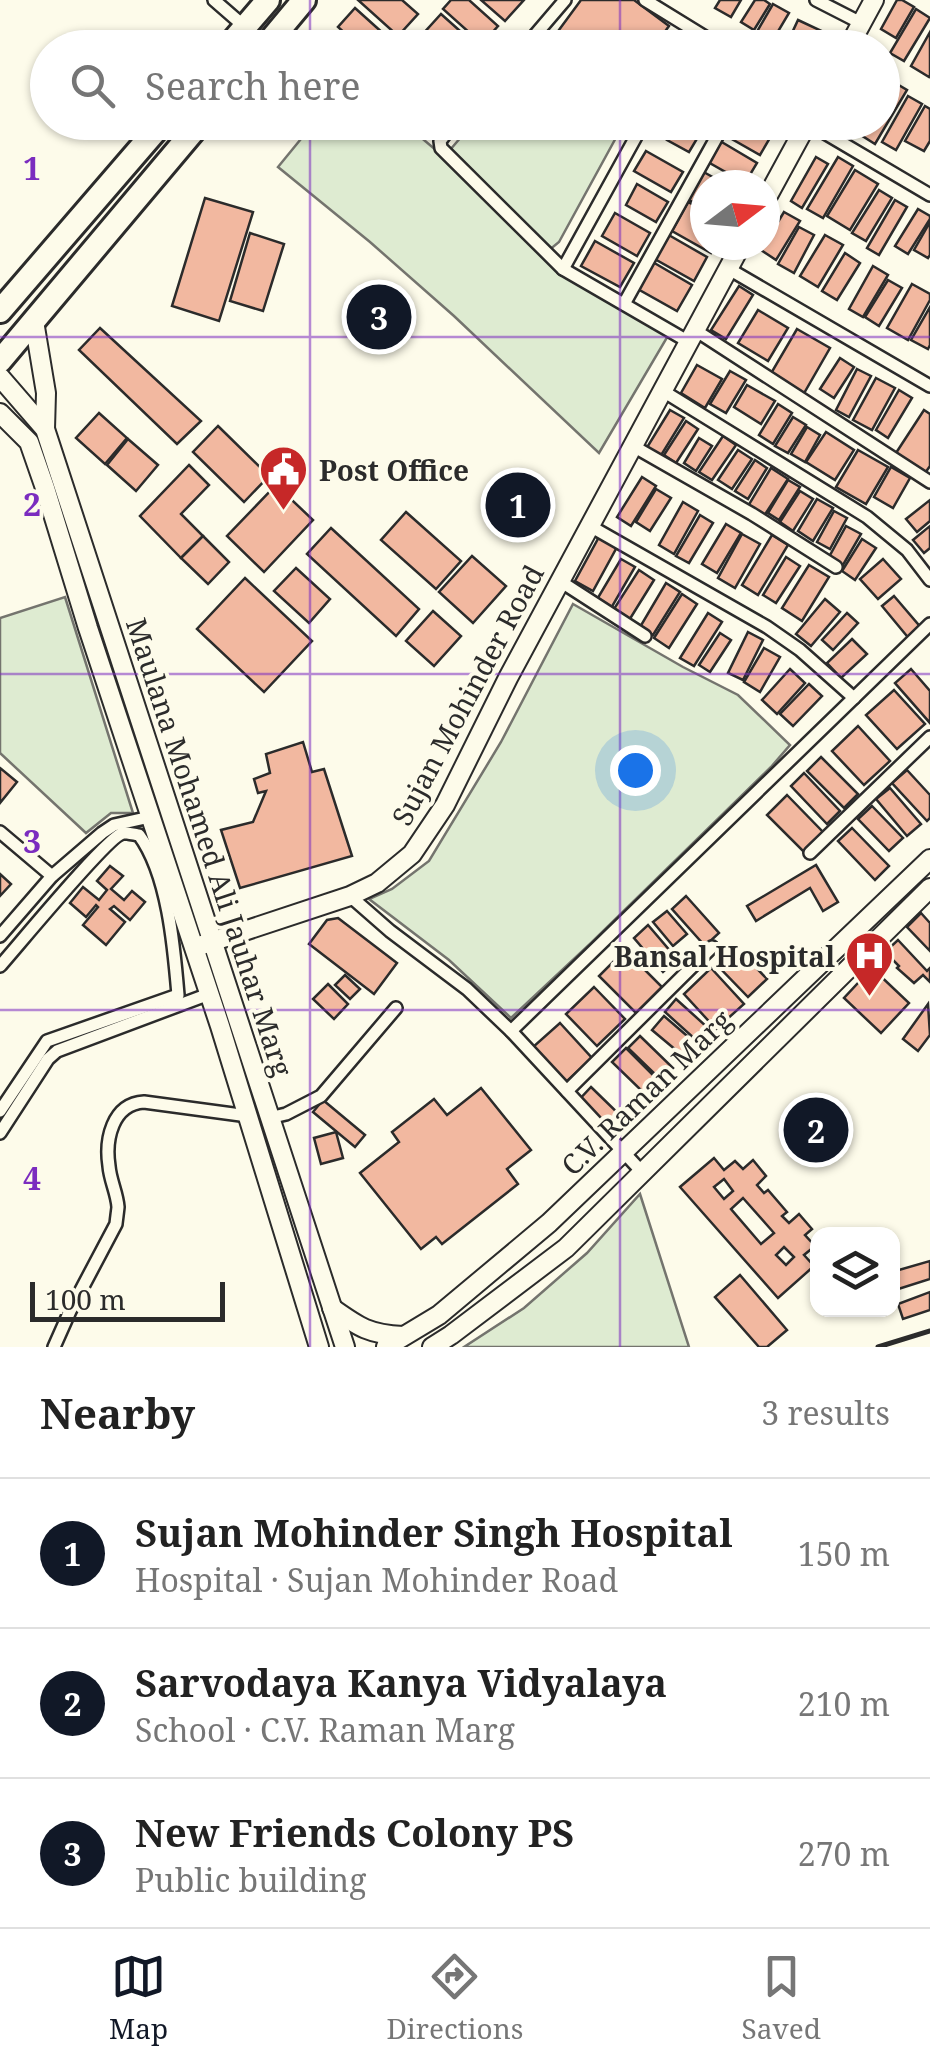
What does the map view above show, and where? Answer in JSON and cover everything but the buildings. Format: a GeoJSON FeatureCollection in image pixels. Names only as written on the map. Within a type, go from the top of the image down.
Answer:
{"type":"FeatureCollection","features":[{"type":"Feature","properties":{"kind":"highway"},"geometry":{"type":"LineString","coordinates":[[243,30],[268,0]]}},
{"type":"Feature","properties":{"kind":"highway"},"geometry":{"type":"LineString","coordinates":[[279,30],[304,0]]}},
{"type":"Feature","properties":{"kind":"highway"},"geometry":{"type":"LineString","coordinates":[[0,311],[147,140]]}},
{"type":"Feature","properties":{"kind":"highway"},"geometry":{"type":"LineString","coordinates":[[0,362],[185,140]]}},
{"type":"Feature","properties":{"kind":"main road"},"geometry":{"type":"LineString","coordinates":[[857,30],[874,0]]}},
{"type":"Feature","properties":{"kind":"main road"},"geometry":{"type":"LineString","coordinates":[[780,174],[799,140]]}},
{"type":"Feature","properties":{"kind":"main road","name":"Sujan Mohinder Road"},"geometry":{"type":"LineString","coordinates":[[202,945],[350,896],[376,883],[412,854],[446,806],[508,678],[733,260]]}},
{"type":"Feature","properties":{"kind":"main road"},"geometry":{"type":"LineString","coordinates":[[34,321],[46,394],[46,429]]}},
{"type":"Feature","properties":{"kind":"main road","name":"Maulana Mohamed Ali Jauhar Marg"},"geometry":{"type":"LineString","coordinates":[[0,377],[46,429],[202,945],[209,994],[320,1347]]}},
{"type":"Feature","properties":{"kind":"main road","name":"Maulana Mohamed Ali Jauhar Marg"},"geometry":{"type":"LineString","coordinates":[[0,413],[29,442],[150,817],[269,1118],[344,1347]]}},
{"type":"Feature","properties":{"kind":"main road","name":"C.V. Raman Marg"},"geometry":{"type":"LineString","coordinates":[[386,1347],[439,1316],[549,1224],[930,858]]}},
{"type":"Feature","properties":{"kind":"main road","name":"C.V. Raman Marg"},"geometry":{"type":"LineString","coordinates":[[432,1347],[566,1248],[930,888]]}},
{"type":"Feature","properties":{"kind":"main road"},"geometry":{"type":"LineString","coordinates":[[332,1307],[368,1330],[404,1336]]}},
{"type":"Feature","properties":{"kind":"street"},"geometry":{"type":"LineString","coordinates":[[214,0],[245,27]]}},
{"type":"Feature","properties":{"kind":"street"},"geometry":{"type":"LineString","coordinates":[[539,30],[565,0]]}},
{"type":"Feature","properties":{"kind":"street"},"geometry":{"type":"LineString","coordinates":[[645,0],[692,30]]}},
{"type":"Feature","properties":{"kind":"street"},"geometry":{"type":"LineString","coordinates":[[816,0],[861,23]]}},
{"type":"Feature","properties":{"kind":"street"},"geometry":{"type":"LineString","coordinates":[[441,140],[441,148],[563,269],[692,336],[930,482]]}},
{"type":"Feature","properties":{"kind":"street"},"geometry":{"type":"LineString","coordinates":[[563,269],[634,140]]}},
{"type":"Feature","properties":{"kind":"street"},"geometry":{"type":"LineString","coordinates":[[624,304],[715,140]]}},
{"type":"Feature","properties":{"kind":"street"},"geometry":{"type":"LineString","coordinates":[[837,140],[930,195]]}},
{"type":"Feature","properties":{"kind":"street"},"geometry":{"type":"LineString","coordinates":[[728,269],[930,385]]}},
{"type":"Feature","properties":{"kind":"street"},"geometry":{"type":"LineString","coordinates":[[663,390],[867,517],[907,550],[930,580]]}},
{"type":"Feature","properties":{"kind":"street"},"geometry":{"type":"LineString","coordinates":[[633,446],[836,567]]}},
{"type":"Feature","properties":{"kind":"street"},"geometry":{"type":"LineString","coordinates":[[590,526],[768,627],[854,698]]}},
{"type":"Feature","properties":{"kind":"street"},"geometry":{"type":"LineString","coordinates":[[560,582],[645,636]]}},
{"type":"Feature","properties":{"kind":"street"},"geometry":{"type":"LineString","coordinates":[[510,1030],[930,624]]}},
{"type":"Feature","properties":{"kind":"street"},"geometry":{"type":"LineString","coordinates":[[810,854],[930,737]]}},
{"type":"Feature","properties":{"kind":"street"},"geometry":{"type":"LineString","coordinates":[[0,936],[52,876],[114,825],[150,817]]}},
{"type":"Feature","properties":{"kind":"street"},"geometry":{"type":"LineString","coordinates":[[0,832],[52,876]]}},
{"type":"Feature","properties":{"kind":"street"},"geometry":{"type":"LineString","coordinates":[[0,966],[119,834],[139,835],[154,859],[174,942],[178,995],[48,1042],[0,1111]]}},
{"type":"Feature","properties":{"kind":"street"},"geometry":{"type":"LineString","coordinates":[[350,896],[467,989],[642,1172]]}},
{"type":"Feature","properties":{"kind":"street"},"geometry":{"type":"LineString","coordinates":[[567,1091],[712,948]]}},
{"type":"Feature","properties":{"kind":"street"},"geometry":{"type":"LineString","coordinates":[[0,1132],[57,1051],[209,994]]}},
{"type":"Feature","properties":{"kind":"street"},"geometry":{"type":"LineString","coordinates":[[269,1118],[321,1096],[396,1008]]}},
{"type":"Feature","properties":{"kind":"street"},"geometry":{"type":"LineString","coordinates":[[54,1347],[116,1224],[118,1208],[108,1140],[118,1115],[133,1103],[144,1102],[248,1116]]}},
{"type":"Feature","properties":{"kind":"green space"},"geometry":{"type":"Polygon","coordinates":[[[300,140],[424,140],[444,157],[458,140],[615,140],[559,242],[548,251],[568,269],[672,329],[599,453],[454,316],[278,167],[300,140]]]}},
{"type":"Feature","properties":{"kind":"green space"},"geometry":{"type":"Polygon","coordinates":[[[65,597],[133,813],[111,813],[86,833],[0,753],[0,618],[65,597]]]}},
{"type":"Feature","properties":{"kind":"green space"},"geometry":{"type":"Polygon","coordinates":[[[573,604],[738,695],[790,745],[511,1018],[449,960],[369,899],[392,889],[429,861],[501,742],[573,604]]]}},
{"type":"Feature","properties":{"kind":"green space"},"geometry":{"type":"Polygon","coordinates":[[[640,1194],[689,1347],[464,1347],[524,1308],[587,1253],[640,1194]]]}},
{"type":"Feature","properties":{"kind":"wall"},"geometry":{"type":"LineString","coordinates":[[878,1347],[930,1331]]}},
{"type":"Feature","properties":{"kind":"place","name":"New Friends Colony PS"},"geometry":{"type":"Point","coordinates":[379,317]}},
{"type":"Feature","properties":{"kind":"place","name":"Sujan Mohinder Singh Hospital"},"geometry":{"type":"Point","coordinates":[518,505]}},
{"type":"Feature","properties":{"kind":"place","name":"Post Office"},"geometry":{"type":"Point","coordinates":[284,512]}},
{"type":"Feature","properties":{"kind":"place","name":"Bansal Hospital"},"geometry":{"type":"Point","coordinates":[870,998]}},
{"type":"Feature","properties":{"kind":"place","name":"Sarvodaya Kanya Vidyalaya"},"geometry":{"type":"Point","coordinates":[816,1130]}}]}
